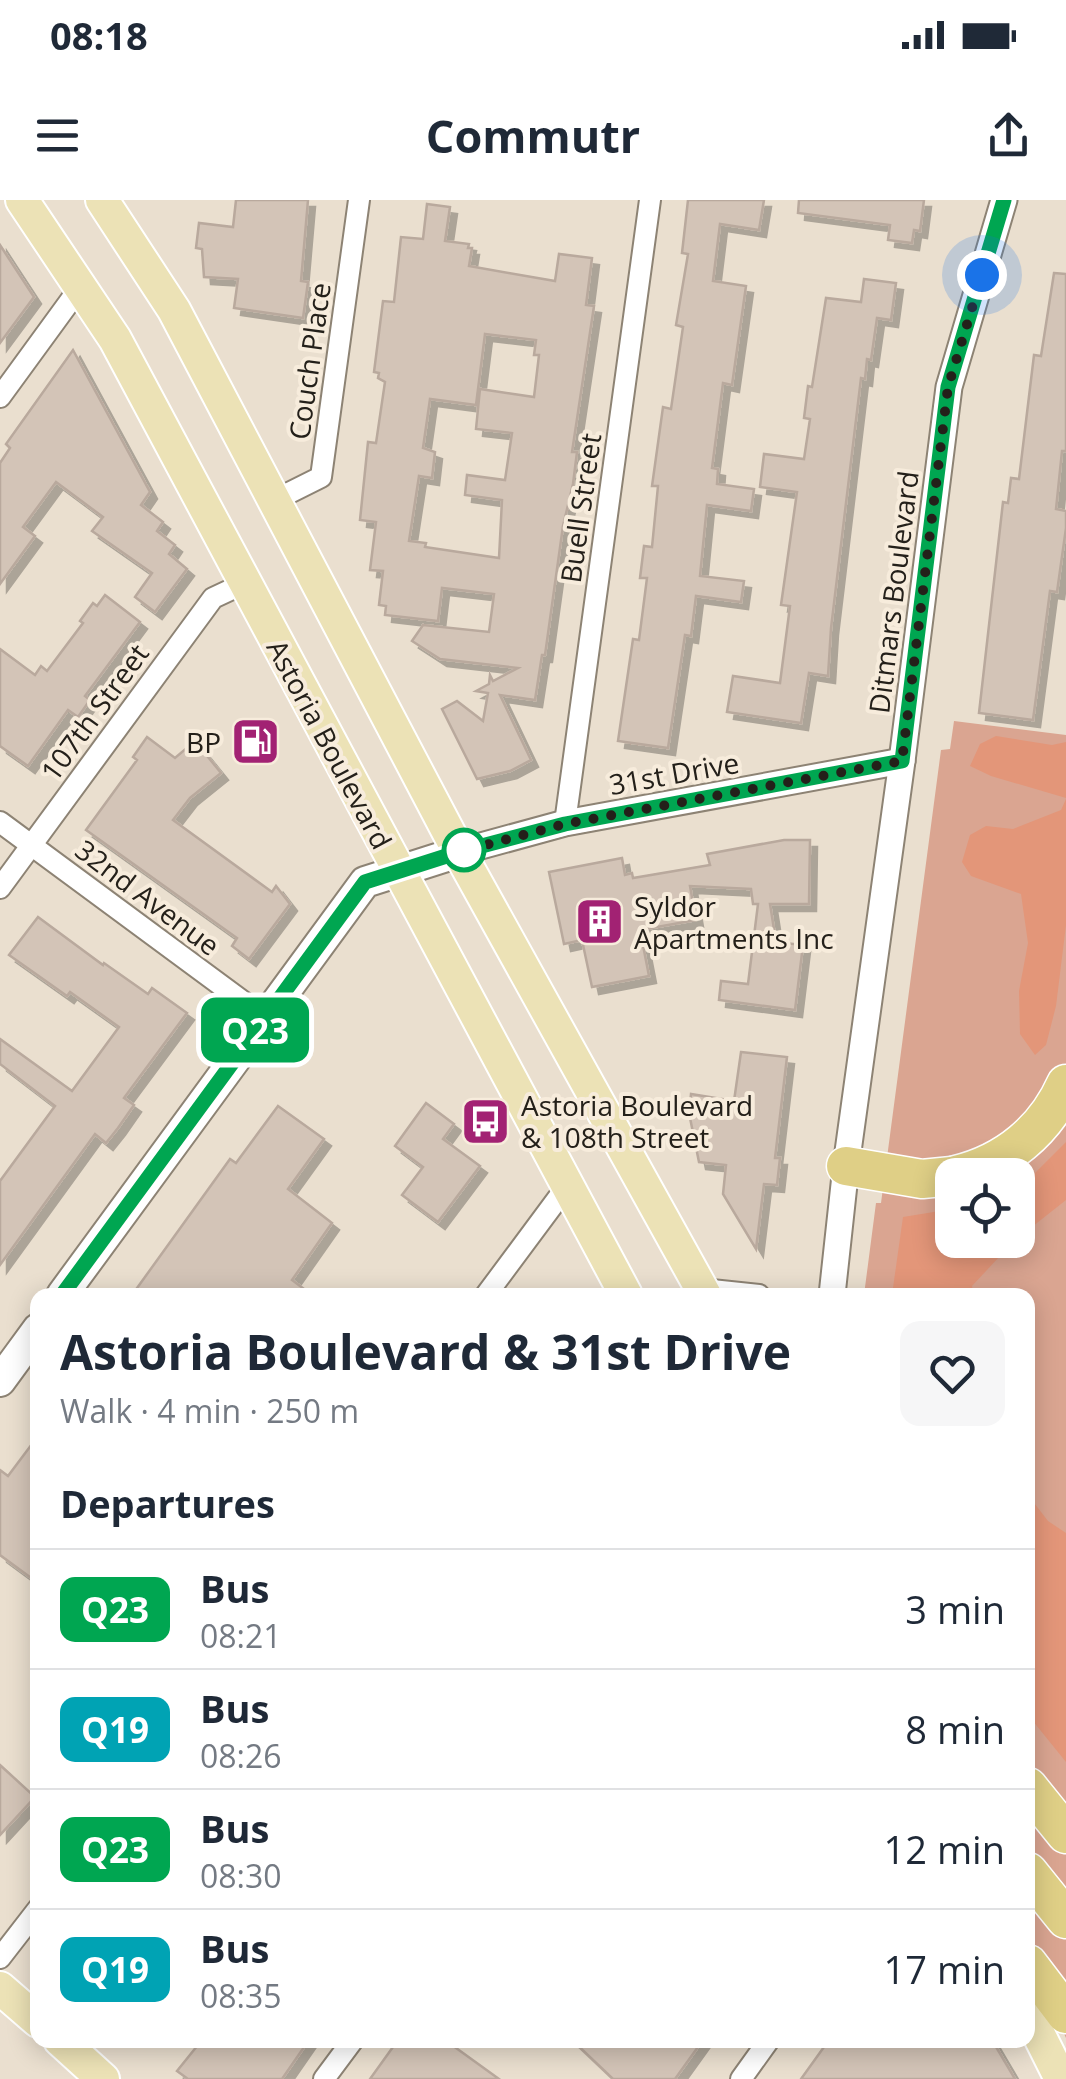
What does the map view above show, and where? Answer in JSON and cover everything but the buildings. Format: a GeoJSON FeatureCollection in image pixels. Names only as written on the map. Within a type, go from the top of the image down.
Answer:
{"type":"FeatureCollection","features":[{"type":"Feature","properties":{"kind":"highway"},"geometry":{"type":"LineString","coordinates":[[999,1158],[1025,1142],[1055,1108],[1066,1084]]}},
{"type":"Feature","properties":{"kind":"highway"},"geometry":{"type":"LineString","coordinates":[[846,1166],[922,1179],[935,1177]]}},
{"type":"Feature","properties":{"kind":"highway"},"geometry":{"type":"LineString","coordinates":[[1035,1796],[1066,1834]]}},
{"type":"Feature","properties":{"kind":"highway"},"geometry":{"type":"LineString","coordinates":[[1035,1881],[1066,1920]]}},
{"type":"Feature","properties":{"kind":"highway"},"geometry":{"type":"LineString","coordinates":[[1035,1973],[1066,2014]]}},
{"type":"Feature","properties":{"kind":"main road","name":"Astoria Boulevard"},"geometry":{"type":"LineString","coordinates":[[22,200],[114,339],[622,1288]]}},
{"type":"Feature","properties":{"kind":"main road"},"geometry":{"type":"LineString","coordinates":[[102,200],[174,310],[459,852],[702,1288]]}},
{"type":"Feature","properties":{"kind":"main road"},"geometry":{"type":"LineString","coordinates":[[67,1288],[365,882],[459,852]]}},
{"type":"Feature","properties":{"kind":"main road"},"geometry":{"type":"LineString","coordinates":[[0,1381],[30,1340]]}},
{"type":"Feature","properties":{"kind":"main road"},"geometry":{"type":"LineString","coordinates":[[0,1988],[30,2014]]}},
{"type":"Feature","properties":{"kind":"main road"},"geometry":{"type":"LineString","coordinates":[[1035,2027],[1061,2079]]}},
{"type":"Feature","properties":{"kind":"main road"},"geometry":{"type":"LineString","coordinates":[[69,2048],[101,2078]]}},
{"type":"Feature","properties":{"kind":"street","name":"Couch Place"},"geometry":{"type":"LineString","coordinates":[[274,501],[321,478],[359,200]]}},
{"type":"Feature","properties":{"kind":"street","name":"Buell Street"},"geometry":{"type":"LineString","coordinates":[[565,824],[650,200]]}},
{"type":"Feature","properties":{"kind":"street","name":"Ditmars Boulevard"},"geometry":{"type":"LineString","coordinates":[[833,1288],[948,387],[1004,200]]}},
{"type":"Feature","properties":{"kind":"street"},"geometry":{"type":"LineString","coordinates":[[0,396],[81,286]]}},
{"type":"Feature","properties":{"kind":"street","name":"107th Street"},"geometry":{"type":"LineString","coordinates":[[0,888],[213,598],[244,583]]}},
{"type":"Feature","properties":{"kind":"street","name":"31st Drive"},"geometry":{"type":"LineString","coordinates":[[459,852],[565,824],[902,761]]}},
{"type":"Feature","properties":{"kind":"street","name":"32nd Avenue"},"geometry":{"type":"LineString","coordinates":[[0,822],[264,1017]]}},
{"type":"Feature","properties":{"kind":"street"},"geometry":{"type":"LineString","coordinates":[[491,1288],[567,1186]]}},
{"type":"Feature","properties":{"kind":"street"},"geometry":{"type":"LineString","coordinates":[[0,1958],[30,1919]]}},
{"type":"Feature","properties":{"kind":"street"},"geometry":{"type":"LineString","coordinates":[[324,2079],[347,2048]]}},
{"type":"Feature","properties":{"kind":"street"},"geometry":{"type":"LineString","coordinates":[[741,2079],[764,2048]]}},
{"type":"Feature","properties":{"kind":"shaded area"},"geometry":{"type":"Polygon","coordinates":[[[954,721],[1066,735],[1066,2038],[1035,1971],[1035,1288],[865,1288],[876,1203],[881,1203],[941,750],[950,749],[954,721]]]}},
{"type":"Feature","properties":{"kind":"shaded area"},"geometry":{"type":"Polygon","coordinates":[[[996,736],[1052,745],[1066,742],[1066,798],[970,766],[980,744],[996,736]]]}},
{"type":"Feature","properties":{"kind":"shaded area"},"geometry":{"type":"Polygon","coordinates":[[[1066,799],[1066,925],[1056,1006],[1046,1045],[1035,1055],[1020,1034],[1019,991],[1028,943],[1021,894],[971,876],[962,862],[970,835],[986,826],[1013,829],[1061,810],[1066,799]]]}},
{"type":"Feature","properties":{"kind":"shaded area"},"geometry":{"type":"Polygon","coordinates":[[[1066,1142],[1066,1200],[1035,1225],[1035,1173],[1066,1142]]]}},
{"type":"Feature","properties":{"kind":"shaded area"},"geometry":{"type":"Polygon","coordinates":[[[935,1212],[935,1258],[998,1258],[972,1288],[893,1288],[903,1217],[935,1212]]]}},
{"type":"Feature","properties":{"kind":"shaded area"},"geometry":{"type":"Polygon","coordinates":[[[1035,1504],[1048,1521],[1066,1533],[1066,1762],[1035,1724],[1035,1504]]]}},
{"type":"Feature","properties":{"kind":"bus line","name":"Q23"},"geometry":{"type":"LineString","coordinates":[[67,1288],[342,908],[365,882],[565,824],[902,761],[948,387],[1004,200]]}},
{"type":"Feature","properties":{"kind":"place","name":"BP"},"geometry":{"type":"Point","coordinates":[256,742]}},
{"type":"Feature","properties":{"kind":"place","name":"Syldor Apartments Inc"},"geometry":{"type":"Point","coordinates":[599,922]}},
{"type":"Feature","properties":{"kind":"place","name":"Astoria Boulevard & 108th Street"},"geometry":{"type":"Point","coordinates":[486,1121]}},
{"type":"Feature","properties":{"kind":"route"},"geometry":{"type":"LineString","coordinates":[[464,850],[459,852],[565,824],[902,761],[948,387],[982,275]]}}]}
